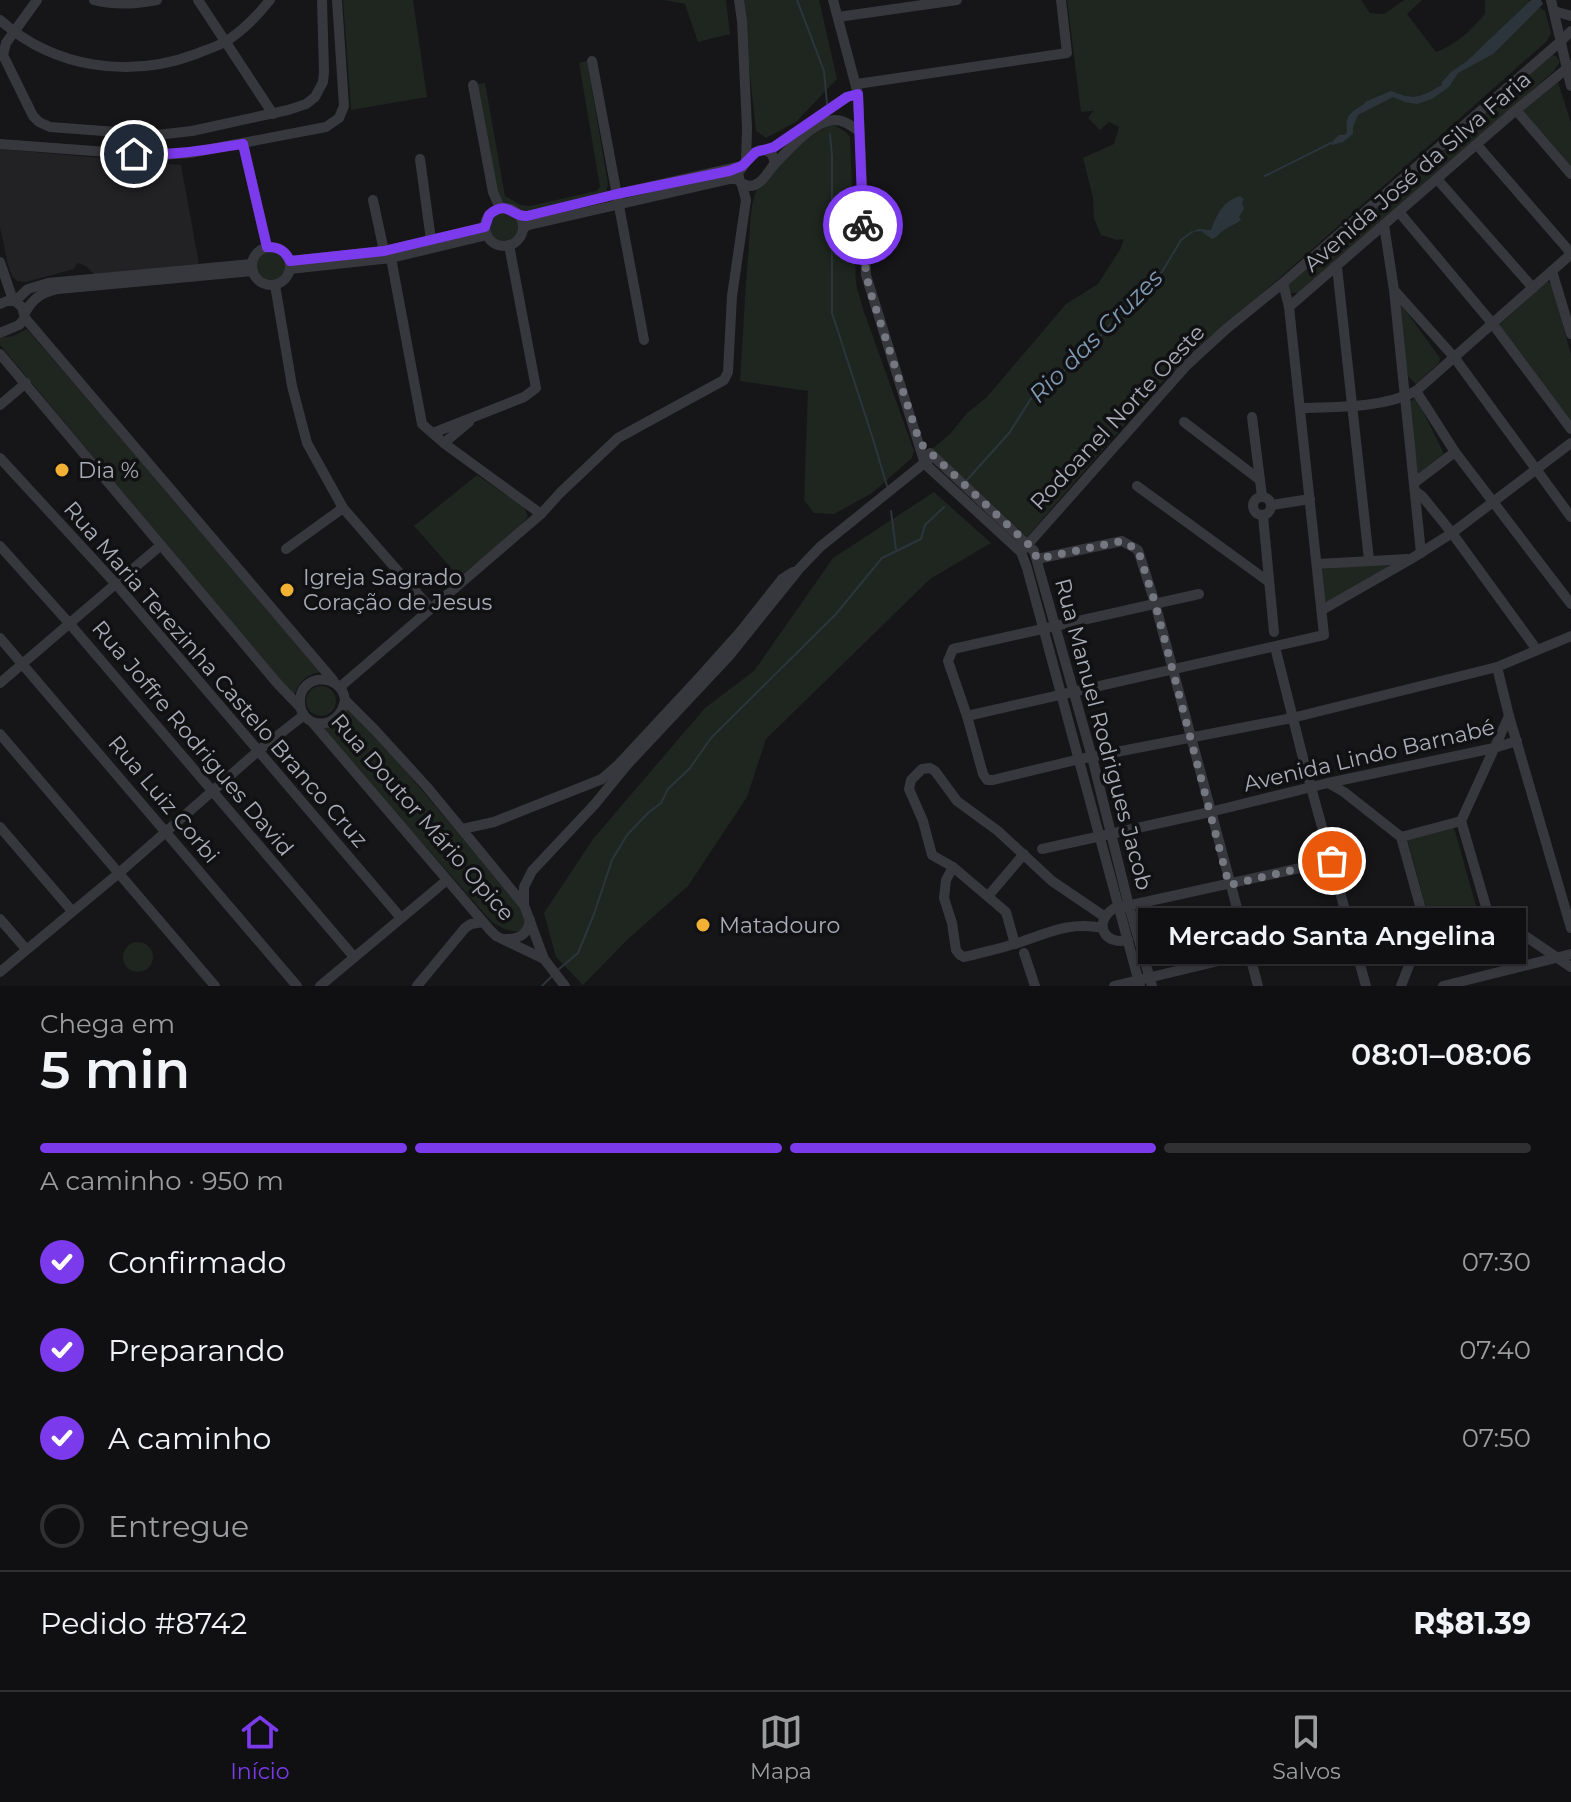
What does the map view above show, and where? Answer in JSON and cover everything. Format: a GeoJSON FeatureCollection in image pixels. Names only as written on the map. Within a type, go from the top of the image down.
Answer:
{"type":"FeatureCollection","features":[{"type":"Feature","properties":{"kind":"street"},"geometry":{"type":"LineString","coordinates":[[37,0],[4,49],[5,61],[30,111],[39,122],[50,127],[157,135],[192,131],[306,104],[320,90],[324,72],[322,0]]}},
{"type":"Feature","properties":{"kind":"street"},"geometry":{"type":"LineString","coordinates":[[94,0],[119,4],[157,0]]}},
{"type":"Feature","properties":{"kind":"street"},"geometry":{"type":"LineString","coordinates":[[198,0],[273,114]]}},
{"type":"Feature","properties":{"kind":"street"},"geometry":{"type":"LineString","coordinates":[[0,20],[38,47],[64,58],[100,66],[152,66],[173,62],[225,42],[270,0]]}},
{"type":"Feature","properties":{"kind":"street"},"geometry":{"type":"LineString","coordinates":[[0,144],[161,155],[190,153],[326,127],[339,118],[344,106],[337,0]]}},
{"type":"Feature","properties":{"kind":"street"},"geometry":{"type":"LineString","coordinates":[[739,0],[747,128],[744,164]]}},
{"type":"Feature","properties":{"kind":"street","name":"Rua Manuel Rodrigues Jacob"},"geometry":{"type":"LineString","coordinates":[[833,0],[857,89],[866,275],[886,343],[920,443],[929,460],[1024,548],[1034,551],[1055,625],[1068,692],[1110,834],[1145,983]]}},
{"type":"Feature","properties":{"kind":"street"},"geometry":{"type":"LineString","coordinates":[[838,17],[957,0]]}},
{"type":"Feature","properties":{"kind":"street"},"geometry":{"type":"LineString","coordinates":[[746,200],[738,173],[752,154],[774,147],[857,89],[1067,53],[1061,0]]}},
{"type":"Feature","properties":{"kind":"street"},"geometry":{"type":"LineString","coordinates":[[1552,6],[1571,16]]}},
{"type":"Feature","properties":{"kind":"street"},"geometry":{"type":"LineString","coordinates":[[1552,6],[1569,66],[1571,86]]}},
{"type":"Feature","properties":{"kind":"street","name":"Rodoanel Norte Oeste"},"geometry":{"type":"LineString","coordinates":[[1024,548],[1187,365],[1571,31]]}},
{"type":"Feature","properties":{"kind":"street"},"geometry":{"type":"LineString","coordinates":[[592,61],[644,340]]}},
{"type":"Feature","properties":{"kind":"street","name":"Avenida José da Silva Faria"},"geometry":{"type":"LineString","coordinates":[[1289,307],[1569,66]]}},
{"type":"Feature","properties":{"kind":"street"},"geometry":{"type":"LineString","coordinates":[[473,85],[493,192],[500,208]]}},
{"type":"Feature","properties":{"kind":"street"},"geometry":{"type":"LineString","coordinates":[[1516,110],[1571,174]]}},
{"type":"Feature","properties":{"kind":"street"},"geometry":{"type":"LineString","coordinates":[[337,684],[541,514],[618,438],[724,380],[728,372],[732,296],[746,200],[794,143],[824,123],[838,120],[859,131]]}},
{"type":"Feature","properties":{"kind":"street"},"geometry":{"type":"LineString","coordinates":[[747,128],[752,141],[773,156],[773,166]]}},
{"type":"Feature","properties":{"kind":"street"},"geometry":{"type":"LineString","coordinates":[[243,144],[267,247]]}},
{"type":"Feature","properties":{"kind":"street"},"geometry":{"type":"LineString","coordinates":[[1301,408],[1353,406],[1404,398],[1416,391],[1571,254],[1477,145]]}},
{"type":"Feature","properties":{"kind":"street"},"geometry":{"type":"LineString","coordinates":[[420,159],[431,240]]}},
{"type":"Feature","properties":{"kind":"street"},"geometry":{"type":"LineString","coordinates":[[744,164],[618,198],[529,225],[524,227],[515,243],[509,245],[495,244],[486,231],[489,215],[500,208],[527,216],[618,198],[730,179],[750,187],[757,184]]}},
{"type":"Feature","properties":{"kind":"street"},"geometry":{"type":"LineString","coordinates":[[1437,179],[1533,288]]}},
{"type":"Feature","properties":{"kind":"street"},"geometry":{"type":"LineString","coordinates":[[373,200],[422,424],[541,514]]}},
{"type":"Feature","properties":{"kind":"street"},"geometry":{"type":"LineString","coordinates":[[1399,212],[1492,323],[1571,429]]}},
{"type":"Feature","properties":{"kind":"street"},"geometry":{"type":"LineString","coordinates":[[520,216],[523,230]]}},
{"type":"Feature","properties":{"kind":"street"},"geometry":{"type":"LineString","coordinates":[[1384,225],[1394,290],[1414,487],[1416,556]]}},
{"type":"Feature","properties":{"kind":"street"},"geometry":{"type":"LineString","coordinates":[[387,254],[431,240],[486,231]]}},
{"type":"Feature","properties":{"kind":"street"},"geometry":{"type":"LineString","coordinates":[[290,265],[387,254],[486,231]]}},
{"type":"Feature","properties":{"kind":"street"},"geometry":{"type":"LineString","coordinates":[[433,433],[524,397],[536,388],[509,245]]}},
{"type":"Feature","properties":{"kind":"street"},"geometry":{"type":"LineString","coordinates":[[267,247],[281,249],[287,254],[290,265],[288,276],[275,285],[261,282],[252,267],[254,256],[267,247]]}},
{"type":"Feature","properties":{"kind":"street"},"geometry":{"type":"LineString","coordinates":[[0,262],[14,300],[25,315],[322,666],[337,684],[344,694],[343,711],[329,723],[319,724],[305,715],[299,699],[307,684],[324,678],[337,684]]}},
{"type":"Feature","properties":{"kind":"street"},"geometry":{"type":"LineString","coordinates":[[0,304],[14,300],[28,289],[48,283],[252,267]]}},
{"type":"Feature","properties":{"kind":"street"},"geometry":{"type":"LineString","coordinates":[[0,333],[19,325],[32,300],[45,292],[252,267]]}},
{"type":"Feature","properties":{"kind":"street"},"geometry":{"type":"LineString","coordinates":[[1337,267],[1369,560]]}},
{"type":"Feature","properties":{"kind":"street"},"geometry":{"type":"LineString","coordinates":[[1552,271],[1571,334]]}},
{"type":"Feature","properties":{"kind":"street"},"geometry":{"type":"LineString","coordinates":[[967,716],[1324,635],[1301,408],[1289,307],[1283,283]]}},
{"type":"Feature","properties":{"kind":"street"},"geometry":{"type":"LineString","coordinates":[[275,285],[292,386],[307,443],[343,508],[430,608]]}},
{"type":"Feature","properties":{"kind":"street"},"geometry":{"type":"LineString","coordinates":[[1394,290],[1454,357],[1571,517]]}},
{"type":"Feature","properties":{"kind":"street","name":"Rua Doutor Mário Opice"},"geometry":{"type":"LineString","coordinates":[[0,354],[483,922],[496,936],[546,963]]}},
{"type":"Feature","properties":{"kind":"street"},"geometry":{"type":"LineString","coordinates":[[0,405],[26,383]]}},
{"type":"Feature","properties":{"kind":"street"},"geometry":{"type":"LineString","coordinates":[[1416,391],[1455,452],[1571,604]]}},
{"type":"Feature","properties":{"kind":"street"},"geometry":{"type":"LineString","coordinates":[[444,443],[481,414]]}},
{"type":"Feature","properties":{"kind":"street"},"geometry":{"type":"LineString","coordinates":[[1252,417],[1262,496]]}},
{"type":"Feature","properties":{"kind":"street"},"geometry":{"type":"LineString","coordinates":[[1184,422],[1260,480]]}},
{"type":"Feature","properties":{"kind":"street"},"geometry":{"type":"LineString","coordinates":[[1322,610],[1452,533],[1571,443]]}},
{"type":"Feature","properties":{"kind":"street"},"geometry":{"type":"LineString","coordinates":[[1414,487],[1455,452]]}},
{"type":"Feature","properties":{"kind":"street","name":"Rua Maria Terezinha Castelo Branco Cruz"},"geometry":{"type":"LineString","coordinates":[[0,458],[116,584],[401,918]]}},
{"type":"Feature","properties":{"kind":"street"},"geometry":{"type":"LineString","coordinates":[[524,905],[524,887],[532,871],[746,638],[799,569],[820,547],[929,460]]}},
{"type":"Feature","properties":{"kind":"street"},"geometry":{"type":"LineString","coordinates":[[1137,486],[1269,582]]}},
{"type":"Feature","properties":{"kind":"street"},"geometry":{"type":"LineString","coordinates":[[1414,487],[1452,533],[1537,650]]}},
{"type":"Feature","properties":{"kind":"street"},"geometry":{"type":"LineString","coordinates":[[1262,496],[1269,499],[1272,505],[1269,513],[1263,516],[1255,513],[1252,506],[1255,499],[1262,496]]}},
{"type":"Feature","properties":{"kind":"street"},"geometry":{"type":"LineString","coordinates":[[1272,505],[1310,499]]}},
{"type":"Feature","properties":{"kind":"street"},"geometry":{"type":"LineString","coordinates":[[286,549],[343,508]]}},
{"type":"Feature","properties":{"kind":"street"},"geometry":{"type":"LineString","coordinates":[[1263,516],[1274,632]]}},
{"type":"Feature","properties":{"kind":"street"},"geometry":{"type":"LineString","coordinates":[[1037,559],[1122,541],[1138,550],[1258,986]]}},
{"type":"Feature","properties":{"kind":"street"},"geometry":{"type":"LineString","coordinates":[[0,683],[161,545]]}},
{"type":"Feature","properties":{"kind":"street","name":"Rua Joffre Rodrigues David"},"geometry":{"type":"LineString","coordinates":[[0,546],[354,957]]}},
{"type":"Feature","properties":{"kind":"street","name":"Rua Manuel Rodrigues Jacob"},"geometry":{"type":"LineString","coordinates":[[1024,548],[1043,627],[1068,692]]}},
{"type":"Feature","properties":{"kind":"street"},"geometry":{"type":"LineString","coordinates":[[1317,564],[1416,556]]}},
{"type":"Feature","properties":{"kind":"street"},"geometry":{"type":"LineString","coordinates":[[462,829],[494,822],[602,779],[699,678],[782,579],[799,569]]}},
{"type":"Feature","properties":{"kind":"street"},"geometry":{"type":"LineString","coordinates":[[1199,594],[953,649],[948,661],[987,780],[1292,718],[1497,667],[1571,636]]}},
{"type":"Feature","properties":{"kind":"street","name":"Rua Luiz Corbi"},"geometry":{"type":"LineString","coordinates":[[0,638],[297,986]]}},
{"type":"Feature","properties":{"kind":"street"},"geometry":{"type":"LineString","coordinates":[[1275,647],[1366,986]]}},
{"type":"Feature","properties":{"kind":"street"},"geometry":{"type":"LineString","coordinates":[[1497,667],[1571,928]]}},
{"type":"Feature","properties":{"kind":"street"},"geometry":{"type":"LineString","coordinates":[[345,700],[418,776],[524,905],[546,963],[565,986]]}},
{"type":"Feature","properties":{"kind":"street"},"geometry":{"type":"LineString","coordinates":[[0,972],[258,751],[305,715]]}},
{"type":"Feature","properties":{"kind":"street"},"geometry":{"type":"LineString","coordinates":[[1509,716],[1461,821],[1487,910],[1571,967]]}},
{"type":"Feature","properties":{"kind":"street"},"geometry":{"type":"LineString","coordinates":[[0,734],[215,986]]}},
{"type":"Feature","properties":{"kind":"street","name":"Avenida Lindo Barnabé"},"geometry":{"type":"LineString","coordinates":[[1042,849],[1517,741]]}},
{"type":"Feature","properties":{"kind":"street","name":"Rua Manuel Rodrigues Jacob"},"geometry":{"type":"LineString","coordinates":[[1086,758],[1099,837],[1125,907],[1128,940],[1145,983]]}},
{"type":"Feature","properties":{"kind":"street"},"geometry":{"type":"LineString","coordinates":[[1015,944],[1006,912],[953,867],[932,855],[923,821],[911,794],[911,780],[922,769],[935,771],[957,801],[998,831],[1104,923],[1109,938],[1120,942],[1128,940]]}},
{"type":"Feature","properties":{"kind":"street"},"geometry":{"type":"LineString","coordinates":[[1328,783],[1401,837],[1425,924],[1401,986]]}},
{"type":"Feature","properties":{"kind":"street"},"geometry":{"type":"LineString","coordinates":[[1401,837],[1461,821]]}},
{"type":"Feature","properties":{"kind":"street"},"geometry":{"type":"LineString","coordinates":[[0,827],[72,911]]}},
{"type":"Feature","properties":{"kind":"street"},"geometry":{"type":"LineString","coordinates":[[989,895],[1024,854]]}},
{"type":"Feature","properties":{"kind":"street"},"geometry":{"type":"LineString","coordinates":[[1104,923],[1113,909],[1332,861]]}},
{"type":"Feature","properties":{"kind":"street"},"geometry":{"type":"LineString","coordinates":[[953,867],[944,886],[944,898],[957,953],[964,957],[1068,927],[1104,923]]}},
{"type":"Feature","properties":{"kind":"street"},"geometry":{"type":"LineString","coordinates":[[320,986],[447,880]]}},
{"type":"Feature","properties":{"kind":"street"},"geometry":{"type":"LineString","coordinates":[[457,936],[467,904]]}},
{"type":"Feature","properties":{"kind":"street"},"geometry":{"type":"LineString","coordinates":[[1425,924],[1487,910]]}},
{"type":"Feature","properties":{"kind":"street"},"geometry":{"type":"LineString","coordinates":[[0,919],[26,949]]}},
{"type":"Feature","properties":{"kind":"street"},"geometry":{"type":"LineString","coordinates":[[504,939],[524,935],[530,920]]}},
{"type":"Feature","properties":{"kind":"street"},"geometry":{"type":"LineString","coordinates":[[417,986],[465,928],[483,922]]}},
{"type":"Feature","properties":{"kind":"street"},"geometry":{"type":"LineString","coordinates":[[1114,986],[1145,983],[1351,929]]}},
{"type":"Feature","properties":{"kind":"street"},"geometry":{"type":"LineString","coordinates":[[1024,953],[1035,986]]}},
{"type":"Feature","properties":{"kind":"street"},"geometry":{"type":"LineString","coordinates":[[1443,986],[1571,954]]}},
{"type":"Feature","properties":{"kind":"shaded area"},"geometry":{"type":"Polygon","coordinates":[[[343,0],[413,0],[427,97],[351,110],[343,0]]]}},
{"type":"Feature","properties":{"kind":"shaded area"},"geometry":{"type":"Polygon","coordinates":[[[664,0],[726,0],[730,34],[698,42],[685,4],[664,0]]]}},
{"type":"Feature","properties":{"kind":"shaded area"},"geometry":{"type":"Polygon","coordinates":[[[742,0],[819,0],[837,79],[796,122],[766,138],[756,131],[742,0]]]}},
{"type":"Feature","properties":{"kind":"shaded area"},"geometry":{"type":"Polygon","coordinates":[[[1067,0],[1361,0],[1370,13],[1384,14],[1404,0],[1422,0],[1407,14],[1436,52],[1457,41],[1485,14],[1485,0],[1528,0],[1545,11],[1551,33],[1547,41],[1159,385],[1027,537],[932,449],[986,398],[1066,304],[1098,284],[1124,239],[1101,235],[1094,219],[1093,198],[1083,158],[1114,144],[1119,127],[1109,122],[1100,130],[1088,118],[1093,111],[1081,112],[1067,0]]]}},
{"type":"Feature","properties":{"kind":"shaded area"},"geometry":{"type":"Polygon","coordinates":[[[1531,0],[1541,0],[1543,4],[1493,54],[1458,73],[1449,87],[1432,99],[1417,104],[1393,97],[1358,115],[1353,134],[1343,142],[1332,145],[1339,135],[1347,133],[1349,116],[1365,102],[1391,91],[1417,96],[1442,85],[1451,72],[1467,61],[1531,0]]]}},
{"type":"Feature","properties":{"kind":"shaded area"},"geometry":{"type":"Polygon","coordinates":[[[1552,55],[1560,62],[1553,72],[1298,293],[1288,290],[1289,281],[1552,55]]]}},
{"type":"Feature","properties":{"kind":"shaded area"},"geometry":{"type":"Polygon","coordinates":[[[587,61],[608,184],[606,193],[518,213],[498,201],[477,84],[485,83],[505,196],[521,205],[530,206],[596,191],[600,187],[579,63],[587,61]]]}},
{"type":"Feature","properties":{"kind":"shaded area"},"geometry":{"type":"Polygon","coordinates":[[[1558,82],[1571,123],[1571,169],[1523,111],[1558,82]]]}},
{"type":"Feature","properties":{"kind":"shaded area"},"geometry":{"type":"Polygon","coordinates":[[[833,124],[850,137],[856,284],[914,451],[912,458],[872,493],[834,514],[814,513],[804,500],[808,391],[740,381],[750,219],[755,194],[767,176],[789,154],[833,124]]]}},
{"type":"Feature","properties":{"kind":"shaded area"},"geometry":{"type":"Polygon","coordinates":[[[0,149],[181,165],[199,264],[94,274],[77,263],[74,269],[26,282],[17,281],[8,265],[0,227],[0,149]]]}},
{"type":"Feature","properties":{"kind":"shaded area"},"geometry":{"type":"Polygon","coordinates":[[[1240,196],[1244,199],[1244,209],[1239,217],[1241,220],[1212,239],[1201,231],[1192,232],[1198,229],[1211,230],[1221,209],[1240,196]]]}},
{"type":"Feature","properties":{"kind":"shaded area"},"geometry":{"type":"Polygon","coordinates":[[[504,210],[515,215],[520,226],[515,237],[504,242],[493,237],[488,226],[493,215],[504,210]]]}},
{"type":"Feature","properties":{"kind":"shaded area"},"geometry":{"type":"Polygon","coordinates":[[[271,250],[282,255],[287,266],[282,277],[271,282],[260,277],[255,266],[260,255],[271,250]]]}},
{"type":"Feature","properties":{"kind":"shaded area"},"geometry":{"type":"Polygon","coordinates":[[[1547,281],[1552,285],[1571,355],[1571,422],[1499,325],[1547,281]]]}},
{"type":"Feature","properties":{"kind":"shaded area"},"geometry":{"type":"Polygon","coordinates":[[[1398,304],[1440,358],[1439,363],[1416,384],[1408,376],[1398,304]]]}},
{"type":"Feature","properties":{"kind":"shaded area"},"geometry":{"type":"Polygon","coordinates":[[[27,329],[322,672],[304,680],[294,697],[0,345],[0,338],[27,329]]]}},
{"type":"Feature","properties":{"kind":"shaded area"},"geometry":{"type":"Polygon","coordinates":[[[1414,399],[1418,401],[1444,454],[1418,474],[1409,402],[1414,399]]]}},
{"type":"Feature","properties":{"kind":"shaded area"},"geometry":{"type":"Polygon","coordinates":[[[477,475],[524,507],[528,517],[515,532],[459,577],[414,526],[477,475]]]}},
{"type":"Feature","properties":{"kind":"shaded area"},"geometry":{"type":"Polygon","coordinates":[[[934,492],[991,543],[930,579],[766,739],[747,797],[688,886],[628,939],[583,985],[556,957],[544,913],[593,839],[705,708],[754,671],[833,558],[934,492]]]}},
{"type":"Feature","properties":{"kind":"shaded area"},"geometry":{"type":"Polygon","coordinates":[[[1395,562],[1328,603],[1324,602],[1323,569],[1395,562]]]}},
{"type":"Feature","properties":{"kind":"shaded area"},"geometry":{"type":"Polygon","coordinates":[[[321,686],[331,691],[336,701],[331,711],[321,716],[311,711],[306,701],[311,691],[321,686]]]}},
{"type":"Feature","properties":{"kind":"shaded area"},"geometry":{"type":"Polygon","coordinates":[[[348,703],[525,912],[524,927],[516,931],[492,922],[320,727],[348,703]]]}},
{"type":"Feature","properties":{"kind":"shaded area"},"geometry":{"type":"Polygon","coordinates":[[[1453,824],[1476,906],[1429,919],[1407,838],[1453,824]]]}},
{"type":"Feature","properties":{"kind":"shaded area"},"geometry":{"type":"Polygon","coordinates":[[[138,942],[149,946],[153,957],[149,968],[138,972],[127,968],[123,957],[127,946],[138,942]]]}},
{"type":"Feature","properties":{"kind":"waterway"},"geometry":{"type":"LineString","coordinates":[[797,0],[824,71],[827,104]]}},
{"type":"Feature","properties":{"kind":"waterway"},"geometry":{"type":"LineString","coordinates":[[830,134],[832,313],[887,486]]}},
{"type":"Feature","properties":{"kind":"waterway","name":"Rio das Cruzes"},"geometry":{"type":"LineString","coordinates":[[1265,176],[1331,143]]}},
{"type":"Feature","properties":{"kind":"waterway","name":"Rio das Cruzes"},"geometry":{"type":"LineString","coordinates":[[967,480],[1010,432],[1030,400],[1088,350],[1148,282],[1162,272],[1181,240],[1192,232]]}},
{"type":"Feature","properties":{"kind":"waterway","name":"Rio das Cruzes"},"geometry":{"type":"LineString","coordinates":[[559,969],[578,953],[612,860],[627,835],[661,803],[668,789],[690,768],[711,738],[836,614],[882,558],[921,539],[925,525],[944,507]]}},
{"type":"Feature","properties":{"kind":"waterway"},"geometry":{"type":"LineString","coordinates":[[891,511],[896,549]]}},
{"type":"Feature","properties":{"kind":"waterway","name":"Rio das Cruzes"},"geometry":{"type":"LineString","coordinates":[[542,986],[552,976]]}},
{"type":"Feature","properties":{"kind":"way so far"},"geometry":{"type":"LineString","coordinates":[[863,225],[866,275],[920,443],[1028,544],[1037,559],[1122,541],[1138,550],[1155,603],[1229,885],[1332,861]]}},
{"type":"Feature","properties":{"kind":"place","name":"Dia %"},"geometry":{"type":"Point","coordinates":[62,470]}},
{"type":"Feature","properties":{"kind":"place","name":"Igreja Sagrado Coração de Jesus"},"geometry":{"type":"Point","coordinates":[287,590]}},
{"type":"Feature","properties":{"kind":"place","name":"Mercado Santa Angelina"},"geometry":{"type":"Point","coordinates":[1332,861]}},
{"type":"Feature","properties":{"kind":"place","name":"Matadouro"},"geometry":{"type":"Point","coordinates":[703,925]}},
{"type":"Feature","properties":{"kind":"route"},"geometry":{"type":"LineString","coordinates":[[134,154],[190,153],[243,144],[267,247],[281,249],[290,261],[384,251],[485,227],[489,215],[500,208],[527,216],[729,171],[742,166],[752,154],[774,147],[847,97],[858,94],[863,225]]}}]}
